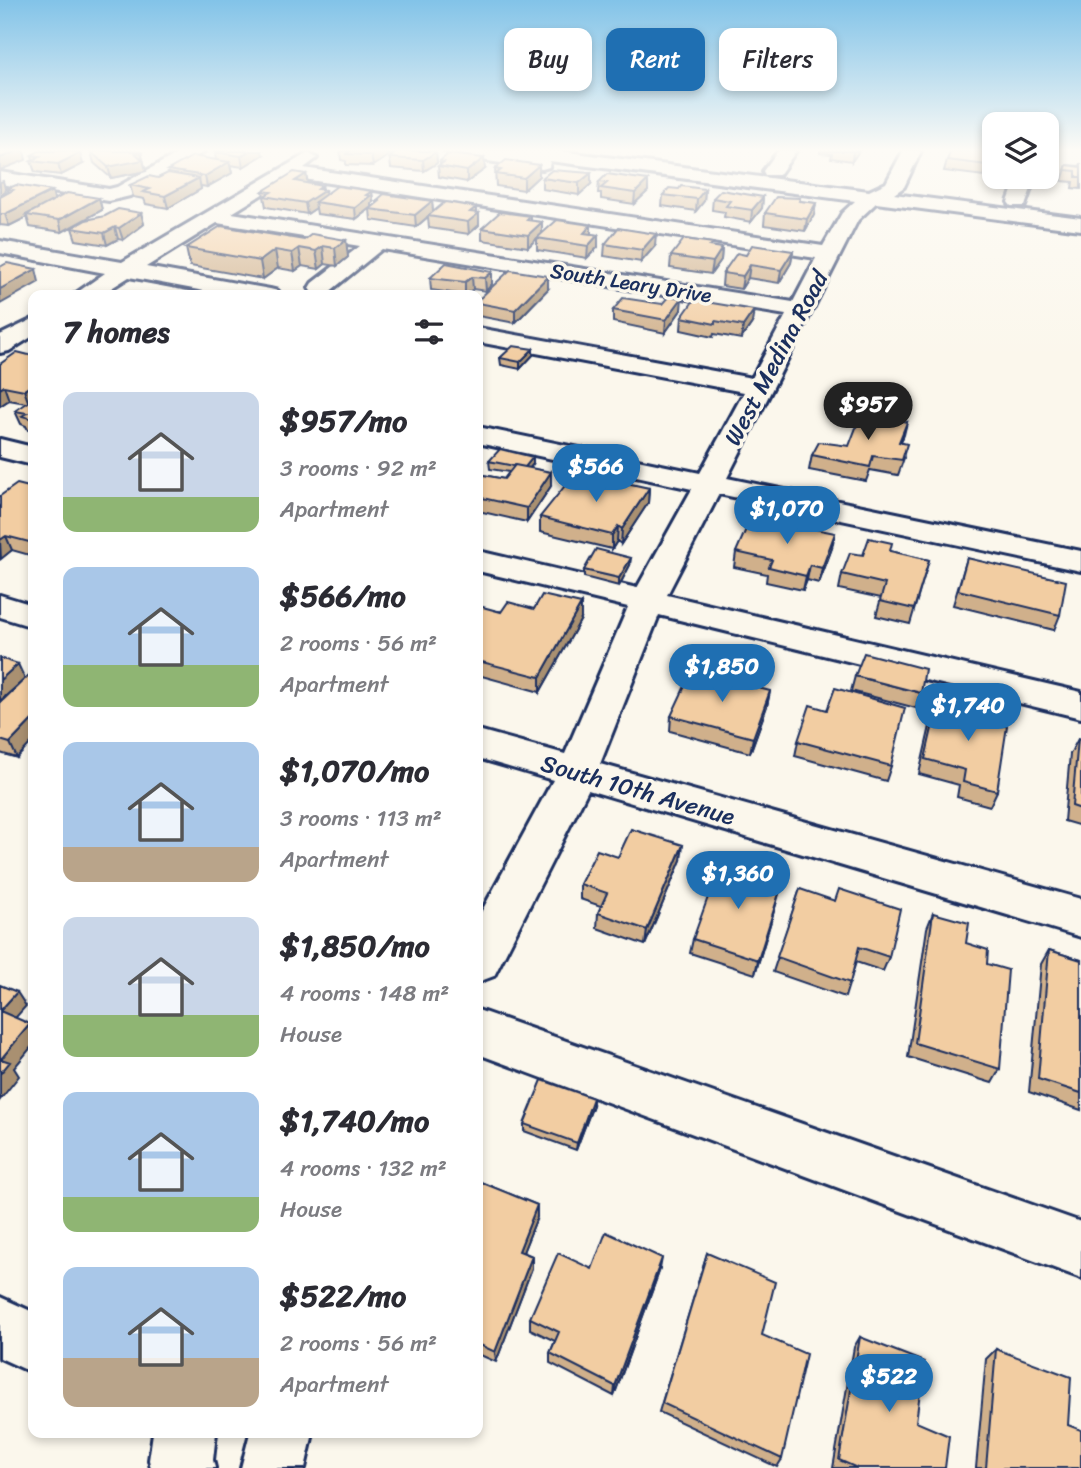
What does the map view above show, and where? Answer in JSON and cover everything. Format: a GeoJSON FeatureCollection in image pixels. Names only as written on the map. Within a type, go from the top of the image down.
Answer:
{"type":"FeatureCollection","features":[{"type":"Feature","properties":{"kind":"street"},"geometry":{"type":"LineString","coordinates":[[93,290],[206,220]]}},
{"type":"Feature","properties":{"kind":"street","name":"South Leary Drive"},"geometry":{"type":"LineString","coordinates":[[229,220],[370,248],[801,310]]}},
{"type":"Feature","properties":{"kind":"street"},"geometry":{"type":"LineString","coordinates":[[602,220],[831,254]]}},
{"type":"Feature","properties":{"kind":"street","name":"West Medina Road"},"geometry":{"type":"LineString","coordinates":[[483,952],[577,772],[647,602],[848,220]]}},
{"type":"Feature","properties":{"kind":"street"},"geometry":{"type":"LineString","coordinates":[[1047,220],[1081,224]]}},
{"type":"Feature","properties":{"kind":"street"},"geometry":{"type":"LineString","coordinates":[[310,245],[370,248]]}},
{"type":"Feature","properties":{"kind":"street"},"geometry":{"type":"LineString","coordinates":[[0,247],[274,288]]}},
{"type":"Feature","properties":{"kind":"street"},"geometry":{"type":"LineString","coordinates":[[320,288],[370,248]]}},
{"type":"Feature","properties":{"kind":"street"},"geometry":{"type":"LineString","coordinates":[[483,336],[760,387]]}},
{"type":"Feature","properties":{"kind":"street"},"geometry":{"type":"LineString","coordinates":[[483,436],[1081,561]]}},
{"type":"Feature","properties":{"kind":"street"},"geometry":{"type":"LineString","coordinates":[[0,448],[28,455]]}},
{"type":"Feature","properties":{"kind":"street"},"geometry":{"type":"LineString","coordinates":[[483,563],[1081,705]]}},
{"type":"Feature","properties":{"kind":"street"},"geometry":{"type":"LineString","coordinates":[[0,606],[28,614]]}},
{"type":"Feature","properties":{"kind":"street","name":"South 10th Avenue"},"geometry":{"type":"LineString","coordinates":[[483,745],[1081,918]]}},
{"type":"Feature","properties":{"kind":"street"},"geometry":{"type":"LineString","coordinates":[[483,1034],[1081,1250]]}},
{"type":"Feature","properties":{"kind":"street"},"geometry":{"type":"LineString","coordinates":[[0,1326],[28,1340]]}},
{"type":"Feature","properties":{"kind":"street"},"geometry":{"type":"LineString","coordinates":[[183,1468],[181,1460],[184,1438]]}},
{"type":"Feature","properties":{"kind":"street"},"geometry":{"type":"LineString","coordinates":[[274,1468],[281,1438]]}},
{"type":"Feature","properties":{"kind":"building"},"geometry":{"type":"Polygon","coordinates":[[[86,220],[131,220],[119,228],[115,227],[104,233],[72,228],[86,220]]]}},
{"type":"Feature","properties":{"kind":"building"},"geometry":{"type":"Polygon","coordinates":[[[492,220],[542,222],[528,235],[482,228],[492,220]]]}},
{"type":"Feature","properties":{"kind":"building"},"geometry":{"type":"Polygon","coordinates":[[[557,220],[591,225],[584,233],[598,235],[588,246],[537,238],[557,220]]]}},
{"type":"Feature","properties":{"kind":"building"},"geometry":{"type":"Polygon","coordinates":[[[221,226],[304,240],[312,234],[346,240],[335,248],[323,246],[316,251],[299,248],[292,253],[275,250],[260,261],[186,248],[221,226]]]}},
{"type":"Feature","properties":{"kind":"building"},"geometry":{"type":"Polygon","coordinates":[[[618,228],[656,234],[642,250],[605,244],[618,228]]]}},
{"type":"Feature","properties":{"kind":"building"},"geometry":{"type":"Polygon","coordinates":[[[684,239],[713,243],[710,246],[722,248],[713,262],[671,256],[684,239]]]}},
{"type":"Feature","properties":{"kind":"building"},"geometry":{"type":"Polygon","coordinates":[[[752,245],[793,251],[781,270],[750,265],[743,276],[723,273],[737,253],[746,255],[752,245]]]}},
{"type":"Feature","properties":{"kind":"building"},"geometry":{"type":"Polygon","coordinates":[[[7,263],[36,269],[0,289],[0,267],[7,263]]]}},
{"type":"Feature","properties":{"kind":"building"},"geometry":{"type":"Polygon","coordinates":[[[446,263],[492,272],[485,278],[472,277],[465,282],[430,278],[446,263]]]}},
{"type":"Feature","properties":{"kind":"building"},"geometry":{"type":"Polygon","coordinates":[[[510,270],[548,276],[515,310],[483,304],[483,295],[510,270]]]}},
{"type":"Feature","properties":{"kind":"building"},"geometry":{"type":"Polygon","coordinates":[[[669,296],[682,298],[666,320],[613,310],[623,298],[662,304],[669,296]]]}},
{"type":"Feature","properties":{"kind":"building"},"geometry":{"type":"Polygon","coordinates":[[[694,300],[754,310],[743,326],[715,321],[715,324],[682,317],[694,300]]]}},
{"type":"Feature","properties":{"kind":"building"},"geometry":{"type":"Polygon","coordinates":[[[513,346],[533,349],[520,362],[500,358],[513,346]]]}},
{"type":"Feature","properties":{"kind":"building"},"geometry":{"type":"Polygon","coordinates":[[[17,352],[28,355],[28,387],[24,390],[4,386],[0,389],[0,364],[17,352]]]}},
{"type":"Feature","properties":{"kind":"building"},"geometry":{"type":"Polygon","coordinates":[[[28,402],[28,418],[22,416],[27,413],[15,411],[28,402]]]}},
{"type":"Feature","properties":{"kind":"building"},"geometry":{"type":"Polygon","coordinates":[[[862,412],[907,422],[899,442],[907,444],[902,460],[873,456],[870,467],[812,455],[819,442],[849,446],[862,412]]]}},
{"type":"Feature","properties":{"kind":"building"},"geometry":{"type":"Polygon","coordinates":[[[500,449],[533,457],[525,467],[489,461],[500,449]]]}},
{"type":"Feature","properties":{"kind":"building"},"geometry":{"type":"Polygon","coordinates":[[[515,465],[551,472],[527,508],[483,498],[483,475],[504,479],[515,465]]]}},
{"type":"Feature","properties":{"kind":"building"},"geometry":{"type":"Polygon","coordinates":[[[590,475],[649,488],[622,529],[618,526],[612,535],[540,517],[572,477],[586,480],[590,475]]]}},
{"type":"Feature","properties":{"kind":"building"},"geometry":{"type":"Polygon","coordinates":[[[17,484],[28,487],[28,542],[6,536],[0,540],[0,496],[17,484]]]}},
{"type":"Feature","properties":{"kind":"building"},"geometry":{"type":"Polygon","coordinates":[[[750,520],[774,525],[776,521],[835,533],[822,568],[810,565],[806,576],[769,567],[772,560],[736,552],[750,520]]]}},
{"type":"Feature","properties":{"kind":"building"},"geometry":{"type":"Polygon","coordinates":[[[869,538],[892,543],[890,551],[929,560],[914,609],[880,601],[885,584],[842,574],[850,553],[863,555],[869,538]]]}},
{"type":"Feature","properties":{"kind":"building"},"geometry":{"type":"Polygon","coordinates":[[[596,549],[631,558],[619,578],[584,570],[596,549]]]}},
{"type":"Feature","properties":{"kind":"building"},"geometry":{"type":"Polygon","coordinates":[[[967,558],[1066,581],[1060,615],[958,590],[967,558]]]}},
{"type":"Feature","properties":{"kind":"building"},"geometry":{"type":"Polygon","coordinates":[[[542,595],[581,604],[540,677],[483,662],[483,607],[501,612],[508,602],[534,609],[542,595]]]}},
{"type":"Feature","properties":{"kind":"building"},"geometry":{"type":"Polygon","coordinates":[[[864,653],[925,669],[921,693],[855,676],[864,653]]]}},
{"type":"Feature","properties":{"kind":"building"},"geometry":{"type":"Polygon","coordinates":[[[0,658],[18,664],[0,680],[0,658]]]}},
{"type":"Feature","properties":{"kind":"building"},"geometry":{"type":"Polygon","coordinates":[[[692,671],[770,691],[753,738],[671,716],[692,671]]]}},
{"type":"Feature","properties":{"kind":"building"},"geometry":{"type":"Polygon","coordinates":[[[28,676],[28,724],[10,743],[0,740],[0,703],[28,676]]]}},
{"type":"Feature","properties":{"kind":"building"},"geometry":{"type":"Polygon","coordinates":[[[835,688],[905,708],[891,766],[798,741],[810,705],[827,710],[835,688]]]}},
{"type":"Feature","properties":{"kind":"building"},"geometry":{"type":"Polygon","coordinates":[[[939,698],[991,712],[989,724],[1007,726],[997,791],[963,782],[965,770],[925,759],[939,698]]]}},
{"type":"Feature","properties":{"kind":"building"},"geometry":{"type":"Polygon","coordinates":[[[1078,739],[1081,740],[1081,809],[1072,806],[1078,739]]]}},
{"type":"Feature","properties":{"kind":"building"},"geometry":{"type":"Polygon","coordinates":[[[631,829],[683,845],[647,930],[598,913],[607,893],[580,884],[597,850],[618,857],[631,829]]]}},
{"type":"Feature","properties":{"kind":"building"},"geometry":{"type":"Polygon","coordinates":[[[722,858],[754,868],[750,877],[781,887],[758,960],[693,939],[722,858]]]}},
{"type":"Feature","properties":{"kind":"building"},"geometry":{"type":"Polygon","coordinates":[[[800,889],[835,901],[839,889],[900,909],[889,957],[859,947],[850,983],[777,957],[800,889]]]}},
{"type":"Feature","properties":{"kind":"building"},"geometry":{"type":"Polygon","coordinates":[[[933,913],[969,923],[966,943],[988,950],[987,964],[1008,970],[1000,1069],[915,1043],[933,913]]]}},
{"type":"Feature","properties":{"kind":"building"},"geometry":{"type":"Polygon","coordinates":[[[1049,950],[1081,960],[1081,1093],[1038,1079],[1049,950]]]}},
{"type":"Feature","properties":{"kind":"building"},"geometry":{"type":"Polygon","coordinates":[[[0,985],[17,992],[0,1011],[0,985]]]}},
{"type":"Feature","properties":{"kind":"building"},"geometry":{"type":"Polygon","coordinates":[[[0,1011],[28,1023],[28,1026],[1,1059],[10,1062],[0,1074],[0,1011]]]}},
{"type":"Feature","properties":{"kind":"building"},"geometry":{"type":"Polygon","coordinates":[[[542,1080],[593,1098],[577,1143],[524,1124],[542,1080]]]}},
{"type":"Feature","properties":{"kind":"building"},"geometry":{"type":"Polygon","coordinates":[[[483,1183],[537,1205],[519,1251],[532,1256],[495,1352],[483,1346],[483,1183]]]}},
{"type":"Feature","properties":{"kind":"building"},"geometry":{"type":"Polygon","coordinates":[[[606,1232],[662,1258],[615,1386],[550,1353],[559,1332],[530,1318],[558,1253],[592,1269],[606,1232]]]}},
{"type":"Feature","properties":{"kind":"building"},"geometry":{"type":"Polygon","coordinates":[[[707,1253],[775,1282],[762,1335],[806,1354],[782,1459],[662,1403],[707,1253]]]}},
{"type":"Feature","properties":{"kind":"building"},"geometry":{"type":"Polygon","coordinates":[[[860,1337],[924,1362],[916,1422],[949,1436],[945,1468],[857,1468],[839,1460],[860,1337]]]}},
{"type":"Feature","properties":{"kind":"building"},"geometry":{"type":"Polygon","coordinates":[[[996,1349],[1071,1377],[1068,1425],[1081,1430],[1081,1468],[986,1468],[996,1349]]]}}]}
